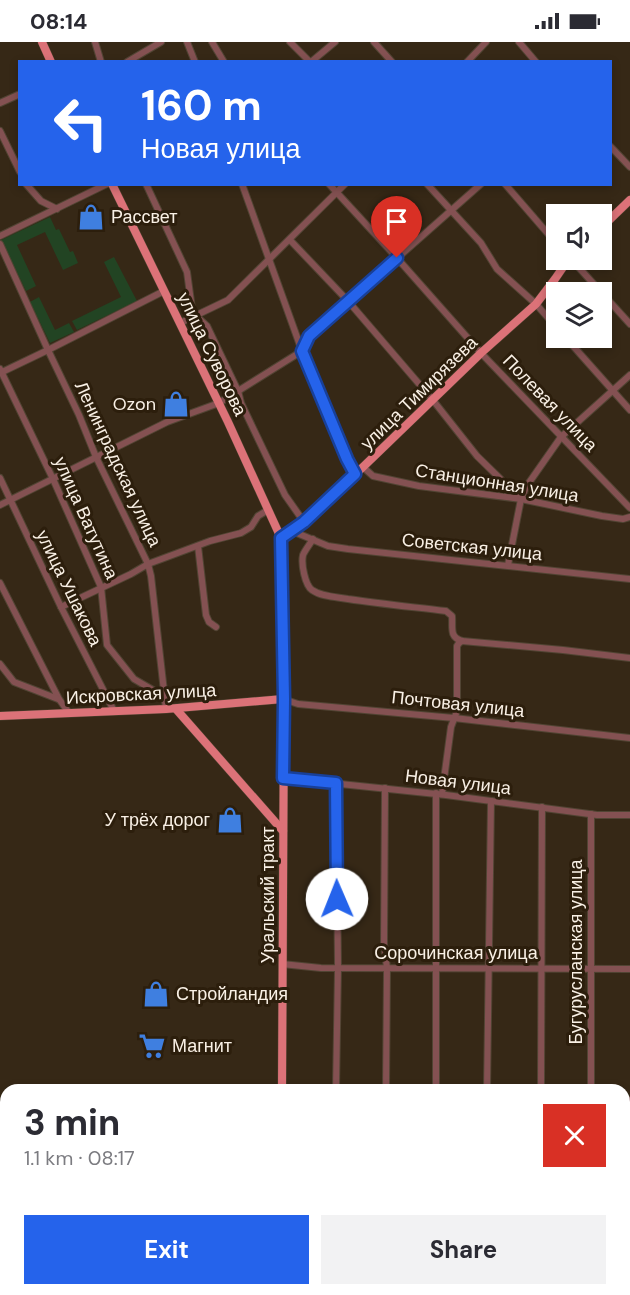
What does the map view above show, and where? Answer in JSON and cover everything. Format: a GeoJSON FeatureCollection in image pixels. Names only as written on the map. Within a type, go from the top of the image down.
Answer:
{"type":"FeatureCollection","features":[{"type":"Feature","properties":{"kind":"main road"},"geometry":{"type":"LineString","coordinates":[[42,42],[50,60]]}},
{"type":"Feature","properties":{"kind":"main road","name":"улица Суворова"},"geometry":{"type":"LineString","coordinates":[[113,186],[219,403],[281,538]]}},
{"type":"Feature","properties":{"kind":"main road"},"geometry":{"type":"LineString","coordinates":[[612,217],[630,200]]}},
{"type":"Feature","properties":{"kind":"main road","name":"улица Тимирязева"},"geometry":{"type":"LineString","coordinates":[[281,538],[304,522],[432,399],[536,304],[562,270]]}},
{"type":"Feature","properties":{"kind":"main road","name":"Уральский тракт"},"geometry":{"type":"LineString","coordinates":[[281,538],[284,699],[282,1084]]}},
{"type":"Feature","properties":{"kind":"main road","name":"Искровская улица"},"geometry":{"type":"LineString","coordinates":[[0,716],[176,709],[284,699]]}},
{"type":"Feature","properties":{"kind":"main road"},"geometry":{"type":"LineString","coordinates":[[176,709],[283,831]]}},
{"type":"Feature","properties":{"kind":"street"},"geometry":{"type":"LineString","coordinates":[[95,42],[100,60]]}},
{"type":"Feature","properties":{"kind":"street"},"geometry":{"type":"LineString","coordinates":[[130,60],[161,42]]}},
{"type":"Feature","properties":{"kind":"street"},"geometry":{"type":"LineString","coordinates":[[187,42],[194,60]]}},
{"type":"Feature","properties":{"kind":"street"},"geometry":{"type":"LineString","coordinates":[[212,42],[223,60]]}},
{"type":"Feature","properties":{"kind":"street"},"geometry":{"type":"LineString","coordinates":[[290,42],[309,60]]}},
{"type":"Feature","properties":{"kind":"street"},"geometry":{"type":"LineString","coordinates":[[313,60],[335,42]]}},
{"type":"Feature","properties":{"kind":"street"},"geometry":{"type":"LineString","coordinates":[[374,42],[390,60]]}},
{"type":"Feature","properties":{"kind":"street"},"geometry":{"type":"LineString","coordinates":[[469,60],[486,42]]}},
{"type":"Feature","properties":{"kind":"street"},"geometry":{"type":"LineString","coordinates":[[519,42],[534,60]]}},
{"type":"Feature","properties":{"kind":"street"},"geometry":{"type":"LineString","coordinates":[[0,103],[18,95]]}},
{"type":"Feature","properties":{"kind":"street"},"geometry":{"type":"LineString","coordinates":[[0,131],[18,168]]}},
{"type":"Feature","properties":{"kind":"street"},"geometry":{"type":"LineString","coordinates":[[612,148],[630,167]]}},
{"type":"Feature","properties":{"kind":"street"},"geometry":{"type":"LineString","coordinates":[[28,186],[41,201],[57,208]]}},
{"type":"Feature","properties":{"kind":"street"},"geometry":{"type":"LineString","coordinates":[[0,236],[103,186]]}},
{"type":"Feature","properties":{"kind":"street"},"geometry":{"type":"LineString","coordinates":[[147,186],[187,272],[195,316],[207,326],[285,495],[304,522]]}},
{"type":"Feature","properties":{"kind":"street"},"geometry":{"type":"LineString","coordinates":[[243,186],[302,351],[355,474]]}},
{"type":"Feature","properties":{"kind":"street","name":"Полевая улица"},"geometry":{"type":"LineString","coordinates":[[331,186],[481,353],[630,508]]}},
{"type":"Feature","properties":{"kind":"street"},"geometry":{"type":"LineString","coordinates":[[180,323],[228,300],[343,186]]}},
{"type":"Feature","properties":{"kind":"street"},"geometry":{"type":"LineString","coordinates":[[429,186],[481,243],[497,269],[546,316]]}},
{"type":"Feature","properties":{"kind":"street"},"geometry":{"type":"LineString","coordinates":[[0,505],[167,422],[219,403],[302,351],[309,336],[479,186]]}},
{"type":"Feature","properties":{"kind":"street"},"geometry":{"type":"LineString","coordinates":[[507,186],[546,231]]}},
{"type":"Feature","properties":{"kind":"street"},"geometry":{"type":"LineString","coordinates":[[290,240],[348,301],[432,399],[477,456],[521,499]]}},
{"type":"Feature","properties":{"kind":"street","name":"Ленинградская улица"},"geometry":{"type":"LineString","coordinates":[[0,244],[96,457],[148,564],[166,709]]}},
{"type":"Feature","properties":{"kind":"street"},"geometry":{"type":"LineString","coordinates":[[579,270],[630,324]]}},
{"type":"Feature","properties":{"kind":"street"},"geometry":{"type":"LineString","coordinates":[[0,371],[48,350],[164,291]]}},
{"type":"Feature","properties":{"kind":"street"},"geometry":{"type":"LineString","coordinates":[[575,348],[630,410]]}},
{"type":"Feature","properties":{"kind":"street","name":"улица Ватутина"},"geometry":{"type":"LineString","coordinates":[[0,371],[53,479],[101,587],[106,645],[134,679],[165,697]]}},
{"type":"Feature","properties":{"kind":"street"},"geometry":{"type":"LineString","coordinates":[[508,565],[521,499],[526,487],[561,437],[630,375]]}},
{"type":"Feature","properties":{"kind":"street","name":"Станционная улица"},"geometry":{"type":"LineString","coordinates":[[363,467],[373,476],[419,486],[521,499],[602,516],[623,519],[630,517]]}},
{"type":"Feature","properties":{"kind":"street","name":"улица Ушакова"},"geometry":{"type":"LineString","coordinates":[[0,478],[61,607],[114,711]]}},
{"type":"Feature","properties":{"kind":"street"},"geometry":{"type":"LineString","coordinates":[[61,607],[148,564],[241,533],[251,527],[258,516],[268,510]]}},
{"type":"Feature","properties":{"kind":"street","name":"Советская улица"},"geometry":{"type":"LineString","coordinates":[[292,531],[328,546],[348,549],[630,579]]}},
{"type":"Feature","properties":{"kind":"street"},"geometry":{"type":"LineString","coordinates":[[313,539],[303,553],[304,574],[307,585],[313,591],[327,596],[360,601],[446,611],[452,616],[455,639],[462,641],[630,658]]}},
{"type":"Feature","properties":{"kind":"street"},"geometry":{"type":"LineString","coordinates":[[198,546],[206,615],[209,622],[216,627]]}},
{"type":"Feature","properties":{"kind":"street"},"geometry":{"type":"LineString","coordinates":[[0,583],[59,699],[69,713]]}},
{"type":"Feature","properties":{"kind":"street"},"geometry":{"type":"LineString","coordinates":[[436,1084],[439,794],[451,727],[457,711],[457,646],[462,641]]}},
{"type":"Feature","properties":{"kind":"street"},"geometry":{"type":"LineString","coordinates":[[0,664],[14,682],[59,699]]}},
{"type":"Feature","properties":{"kind":"street","name":"Почтовая улица"},"geometry":{"type":"LineString","coordinates":[[284,699],[298,704],[454,718],[630,738]]}},
{"type":"Feature","properties":{"kind":"street","name":"Новая улица"},"geometry":{"type":"LineString","coordinates":[[283,778],[439,794],[591,814],[630,815]]}},
{"type":"Feature","properties":{"kind":"street"},"geometry":{"type":"LineString","coordinates":[[336,783],[338,968],[336,1084]]}},
{"type":"Feature","properties":{"kind":"street"},"geometry":{"type":"LineString","coordinates":[[385,788],[386,1084]]}},
{"type":"Feature","properties":{"kind":"street"},"geometry":{"type":"LineString","coordinates":[[487,1084],[491,801]]}},
{"type":"Feature","properties":{"kind":"street"},"geometry":{"type":"LineString","coordinates":[[541,1084],[542,807]]}},
{"type":"Feature","properties":{"kind":"street","name":"Бугурусланская улица"},"geometry":{"type":"LineString","coordinates":[[591,814],[591,1084]]}},
{"type":"Feature","properties":{"kind":"street","name":"Сорочинская улица"},"geometry":{"type":"LineString","coordinates":[[282,964],[321,968],[630,969]]}},
{"type":"Feature","properties":{"kind":"green space"},"geometry":{"type":"Polygon","coordinates":[[[50,217],[56,230],[59,229],[70,252],[73,251],[78,263],[63,270],[45,232],[17,245],[36,286],[26,291],[1,240],[50,217]]]}},
{"type":"Feature","properties":{"kind":"green space"},"geometry":{"type":"Polygon","coordinates":[[[114,257],[137,301],[77,330],[72,321],[121,297],[104,262],[114,257]]]}},
{"type":"Feature","properties":{"kind":"green space"},"geometry":{"type":"Polygon","coordinates":[[[39,297],[55,330],[69,323],[74,332],[50,343],[30,302],[39,297]]]}},
{"type":"Feature","properties":{"kind":"place","name":"Рассвет"},"geometry":{"type":"Point","coordinates":[91,217]}},
{"type":"Feature","properties":{"kind":"place","name":"Ozon"},"geometry":{"type":"Point","coordinates":[176,404]}},
{"type":"Feature","properties":{"kind":"place","name":"У трёх дорог"},"geometry":{"type":"Point","coordinates":[230,820]}},
{"type":"Feature","properties":{"kind":"place","name":"Стройландия"},"geometry":{"type":"Point","coordinates":[156,994]}},
{"type":"Feature","properties":{"kind":"place","name":"Магнит"},"geometry":{"type":"Point","coordinates":[152,1046]}},
{"type":"Feature","properties":{"kind":"route"},"geometry":{"type":"LineString","coordinates":[[337,899],[336,783],[283,778],[281,538],[304,522],[355,474],[302,351],[309,336],[397,258]]}}]}
